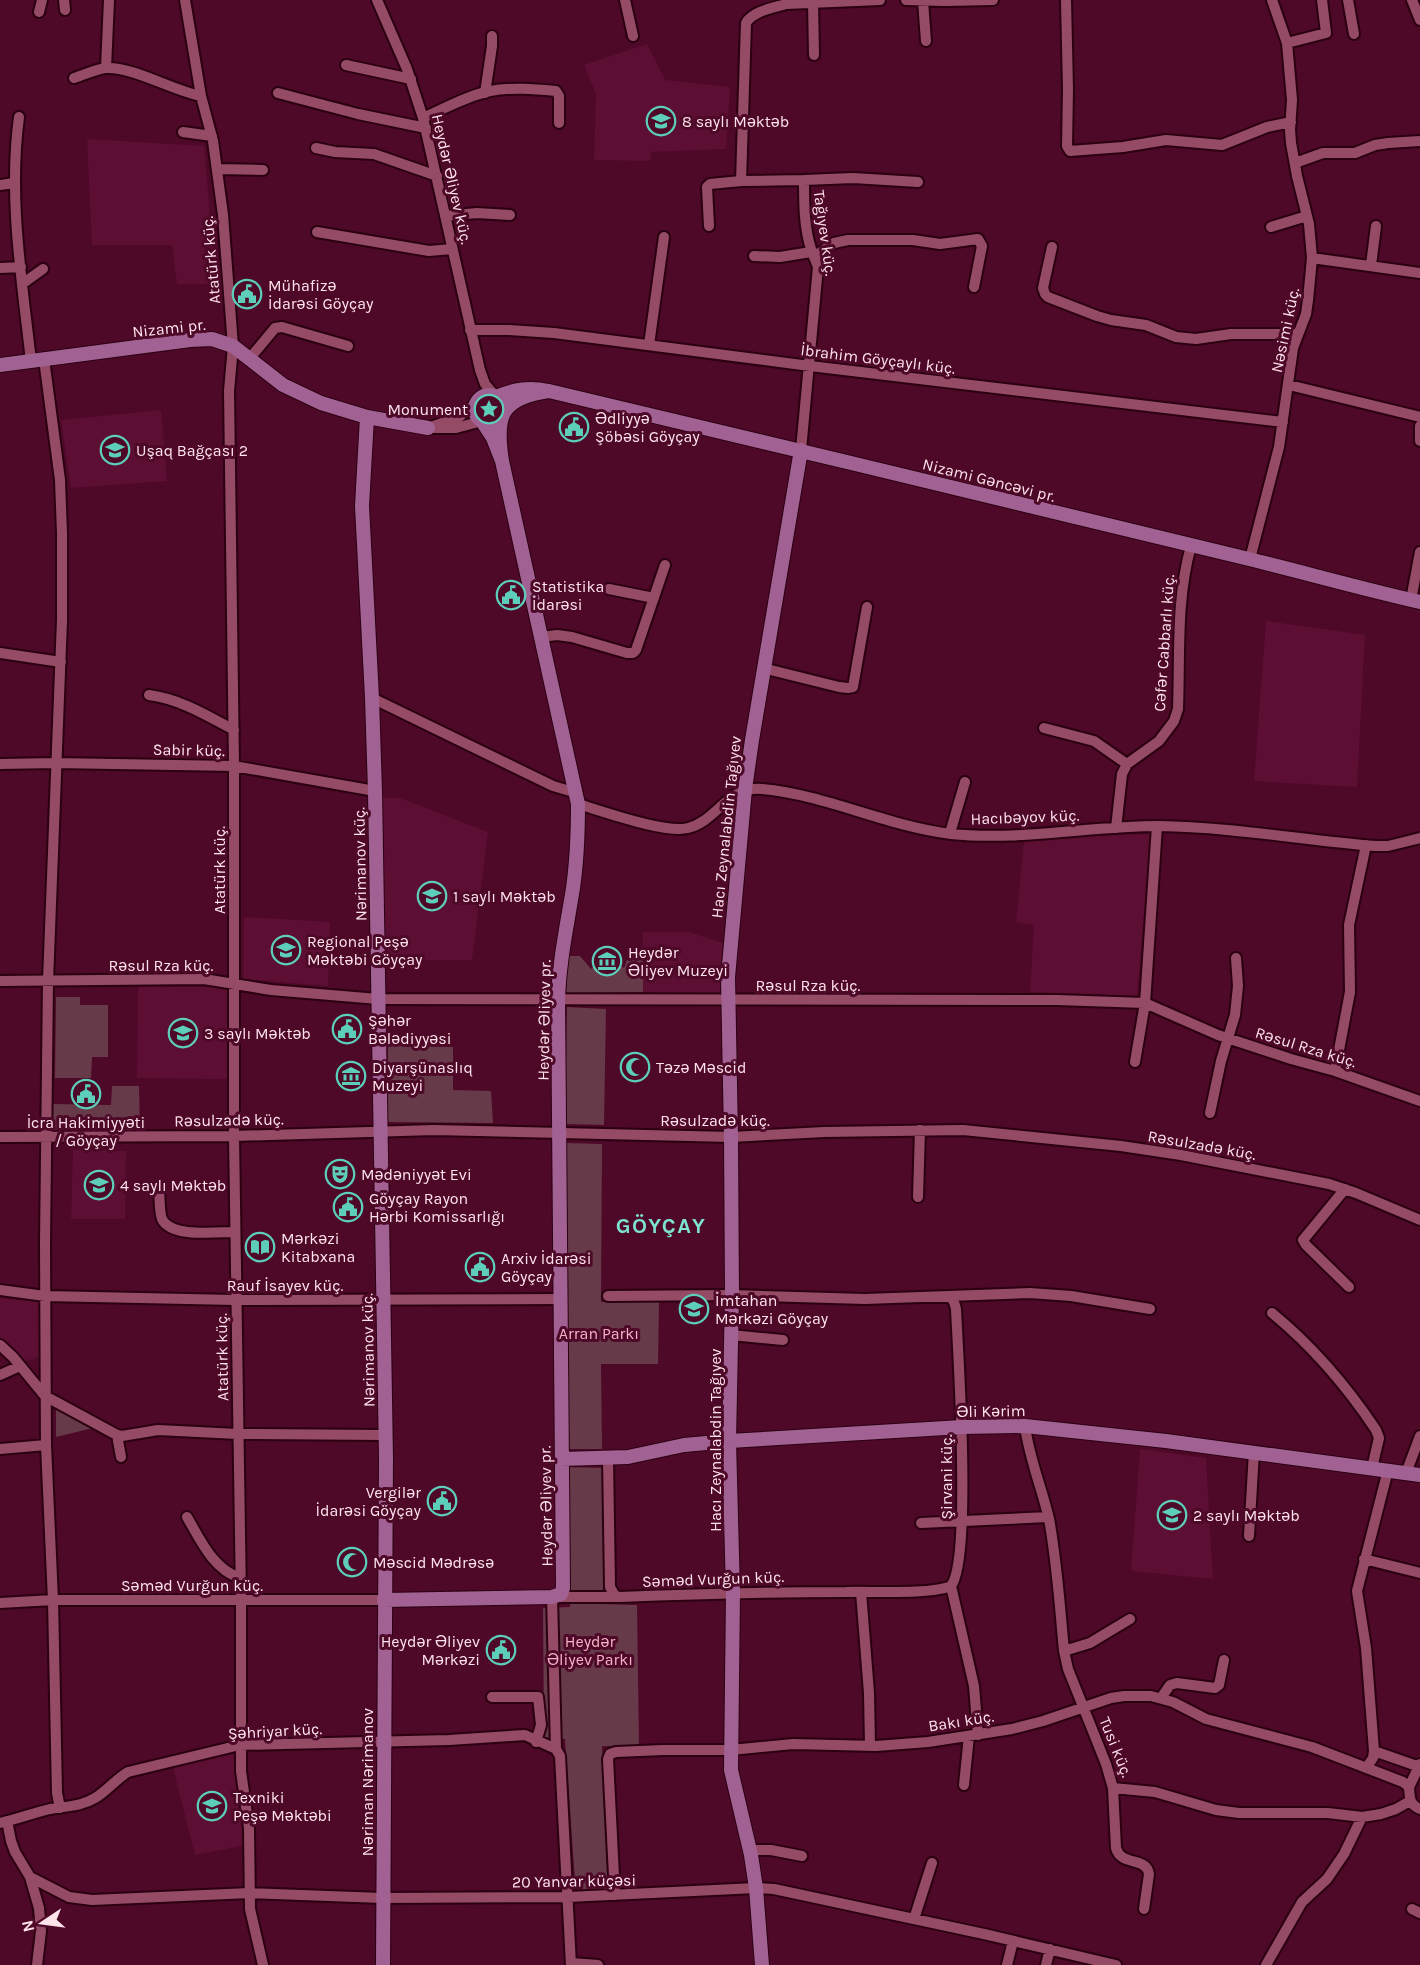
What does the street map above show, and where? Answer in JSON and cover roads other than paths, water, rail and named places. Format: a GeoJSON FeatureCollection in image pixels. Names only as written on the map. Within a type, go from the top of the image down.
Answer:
{"type":"FeatureCollection","features":[{"type":"Feature","properties":{"kind":"main road","name":"Nizami pr."},"geometry":{"type":"LineString","coordinates":[[0,365],[212,339],[233,346],[275,379],[321,403],[368,417],[428,428]]}},
{"type":"Feature","properties":{"kind":"main road","name":"Nizami Gəncəvi pr."},"geometry":{"type":"LineString","coordinates":[[496,397],[520,388],[549,391],[801,450],[1416,601]]}},
{"type":"Feature","properties":{"kind":"main road"},"geometry":{"type":"LineString","coordinates":[[482,421],[491,423],[521,398],[549,391]]}},
{"type":"Feature","properties":{"kind":"main road"},"geometry":{"type":"LineString","coordinates":[[486,396],[496,397],[502,408],[499,441],[502,461],[493,438],[482,421],[478,419],[475,411],[478,401],[486,396]]}},
{"type":"Feature","properties":{"kind":"main road","name":"Nərimanov küç."},"geometry":{"type":"LineString","coordinates":[[368,417],[362,506],[375,791],[384,1299],[384,1600]]}},
{"type":"Feature","properties":{"kind":"main road","name":"Hacı Zeynalabdin Tağıyev"},"geometry":{"type":"LineString","coordinates":[[762,1965],[756,1888],[750,1850],[734,1786],[731,1750],[733,1593],[729,1441],[732,1295],[728,962],[745,789],[763,668],[801,450]]}},
{"type":"Feature","properties":{"kind":"main road","name":"Heydər Əliyev pr."},"geometry":{"type":"LineString","coordinates":[[502,461],[578,798],[578,839],[560,964],[558,1000],[562,1459],[557,1594]]}},
{"type":"Feature","properties":{"kind":"main road","name":"Əli Kərim"},"geometry":{"type":"LineString","coordinates":[[562,1459],[628,1457],[684,1445],[729,1441],[962,1427],[1025,1426],[1110,1434],[1420,1475]]}},
{"type":"Feature","properties":{"kind":"main road"},"geometry":{"type":"LineString","coordinates":[[384,1600],[557,1594]]}},
{"type":"Feature","properties":{"kind":"main road","name":"Nəriman Nərimanov"},"geometry":{"type":"LineString","coordinates":[[383,1965],[384,1600]]}},
{"type":"Feature","properties":{"kind":"street"},"geometry":{"type":"LineString","coordinates":[[39,12],[42,0]]}},
{"type":"Feature","properties":{"kind":"street"},"geometry":{"type":"LineString","coordinates":[[106,68],[109,0]]}},
{"type":"Feature","properties":{"kind":"street","name":"Atatürk küç."},"geometry":{"type":"LineString","coordinates":[[185,0],[201,96],[212,136],[217,169],[223,215],[233,346],[229,391],[234,730],[234,1136],[241,1600],[240,1745],[242,1781],[249,1828],[250,1910],[263,1965]]}},
{"type":"Feature","properties":{"kind":"street","name":"Heydər Əliyev küç."},"geometry":{"type":"LineString","coordinates":[[377,0],[411,79],[424,123],[480,370]]}},
{"type":"Feature","properties":{"kind":"street"},"geometry":{"type":"LineString","coordinates":[[625,0],[633,36]]}},
{"type":"Feature","properties":{"kind":"street"},"geometry":{"type":"LineString","coordinates":[[741,181],[746,23],[749,18],[786,2],[880,0]]}},
{"type":"Feature","properties":{"kind":"street"},"geometry":{"type":"LineString","coordinates":[[906,0],[993,0]]}},
{"type":"Feature","properties":{"kind":"street"},"geometry":{"type":"LineString","coordinates":[[1066,0],[1067,146],[1070,151],[1123,147],[1166,140],[1222,145],[1267,127],[1291,122]]}},
{"type":"Feature","properties":{"kind":"street","name":"Nəsimi küç."},"geometry":{"type":"LineString","coordinates":[[1250,559],[1279,447],[1293,348],[1306,314],[1312,258],[1291,142],[1292,100],[1287,43],[1272,0]]}},
{"type":"Feature","properties":{"kind":"street"},"geometry":{"type":"LineString","coordinates":[[1287,43],[1326,33],[1322,0]]}},
{"type":"Feature","properties":{"kind":"street"},"geometry":{"type":"LineString","coordinates":[[1348,0],[1354,34]]}},
{"type":"Feature","properties":{"kind":"street"},"geometry":{"type":"LineString","coordinates":[[1412,0],[1420,20]]}},
{"type":"Feature","properties":{"kind":"street"},"geometry":{"type":"LineString","coordinates":[[923,1],[926,41]]}},
{"type":"Feature","properties":{"kind":"street"},"geometry":{"type":"LineString","coordinates":[[813,2],[814,55]]}},
{"type":"Feature","properties":{"kind":"street"},"geometry":{"type":"LineString","coordinates":[[485,93],[492,36]]}},
{"type":"Feature","properties":{"kind":"street"},"geometry":{"type":"LineString","coordinates":[[346,65],[411,79]]}},
{"type":"Feature","properties":{"kind":"street"},"geometry":{"type":"LineString","coordinates":[[74,78],[106,68],[118,69],[150,78],[184,93],[201,96]]}},
{"type":"Feature","properties":{"kind":"street"},"geometry":{"type":"LineString","coordinates":[[278,93],[358,114],[424,123],[472,96],[511,89],[556,91],[559,96],[559,123]]}},
{"type":"Feature","properties":{"kind":"street"},"geometry":{"type":"LineString","coordinates":[[19,117],[14,151],[14,183],[22,284],[60,480],[62,609],[48,981],[45,1296],[46,1445],[53,1600],[57,1793],[60,1808]]}},
{"type":"Feature","properties":{"kind":"street"},"geometry":{"type":"LineString","coordinates":[[183,132],[212,136]]}},
{"type":"Feature","properties":{"kind":"street"},"geometry":{"type":"LineString","coordinates":[[1295,164],[1323,153],[1355,153],[1388,143],[1420,141]]}},
{"type":"Feature","properties":{"kind":"street"},"geometry":{"type":"LineString","coordinates":[[316,148],[335,152],[374,153],[437,176]]}},
{"type":"Feature","properties":{"kind":"street"},"geometry":{"type":"LineString","coordinates":[[217,169],[263,170]]}},
{"type":"Feature","properties":{"kind":"street"},"geometry":{"type":"LineString","coordinates":[[804,180],[853,178],[918,182]]}},
{"type":"Feature","properties":{"kind":"street","name":"Tağıyev küç."},"geometry":{"type":"LineString","coordinates":[[709,226],[706,187],[710,184],[804,180],[805,220],[818,267],[801,450]]}},
{"type":"Feature","properties":{"kind":"street"},"geometry":{"type":"LineString","coordinates":[[0,184],[14,183]]}},
{"type":"Feature","properties":{"kind":"street"},"geometry":{"type":"LineString","coordinates":[[445,216],[477,213],[510,215]]}},
{"type":"Feature","properties":{"kind":"street"},"geometry":{"type":"LineString","coordinates":[[1271,227],[1306,216]]}},
{"type":"Feature","properties":{"kind":"street"},"geometry":{"type":"LineString","coordinates":[[1371,266],[1377,226]]}},
{"type":"Feature","properties":{"kind":"street"},"geometry":{"type":"LineString","coordinates":[[317,232],[429,251],[452,249]]}},
{"type":"Feature","properties":{"kind":"street"},"geometry":{"type":"LineString","coordinates":[[649,345],[664,237]]}},
{"type":"Feature","properties":{"kind":"street"},"geometry":{"type":"LineString","coordinates":[[754,256],[780,257],[813,254],[834,243],[848,240],[912,240],[940,244],[978,239],[982,246],[974,287]]}},
{"type":"Feature","properties":{"kind":"street"},"geometry":{"type":"LineString","coordinates":[[1052,247],[1043,288],[1045,294],[1097,316],[1146,325],[1176,338],[1196,339],[1230,334],[1297,334]]}},
{"type":"Feature","properties":{"kind":"street"},"geometry":{"type":"LineString","coordinates":[[1312,258],[1420,273]]}},
{"type":"Feature","properties":{"kind":"street"},"geometry":{"type":"LineString","coordinates":[[0,268],[21,267]]}},
{"type":"Feature","properties":{"kind":"street"},"geometry":{"type":"LineString","coordinates":[[22,284],[43,269]]}},
{"type":"Feature","properties":{"kind":"street"},"geometry":{"type":"LineString","coordinates":[[250,358],[275,328],[282,327],[348,346]]}},
{"type":"Feature","properties":{"kind":"street","name":"İbrahim Göyçaylı küç."},"geometry":{"type":"LineString","coordinates":[[470,330],[554,333],[1283,422]]}},
{"type":"Feature","properties":{"kind":"street"},"geometry":{"type":"LineString","coordinates":[[480,370],[488,390],[496,397]]}},
{"type":"Feature","properties":{"kind":"street"},"geometry":{"type":"LineString","coordinates":[[428,428],[459,417],[478,401],[481,389],[480,370]]}},
{"type":"Feature","properties":{"kind":"street"},"geometry":{"type":"LineString","coordinates":[[1289,385],[1420,417]]}},
{"type":"Feature","properties":{"kind":"street"},"geometry":{"type":"LineString","coordinates":[[428,428],[456,428],[482,421]]}},
{"type":"Feature","properties":{"kind":"street"},"geometry":{"type":"LineString","coordinates":[[1420,426],[1420,441]]}},
{"type":"Feature","properties":{"kind":"street","name":"Cəfər Cabbarlı küç."},"geometry":{"type":"LineString","coordinates":[[1127,764],[1159,741],[1174,721],[1178,709],[1180,602],[1182,579],[1191,546]]}},
{"type":"Feature","properties":{"kind":"street"},"geometry":{"type":"LineString","coordinates":[[1416,601],[1420,552]]}},
{"type":"Feature","properties":{"kind":"street"},"geometry":{"type":"LineString","coordinates":[[542,638],[556,635],[572,637],[633,653],[665,565]]}},
{"type":"Feature","properties":{"kind":"street"},"geometry":{"type":"LineString","coordinates":[[609,589],[654,598]]}},
{"type":"Feature","properties":{"kind":"street"},"geometry":{"type":"LineString","coordinates":[[763,668],[838,687],[854,687],[867,607]]}},
{"type":"Feature","properties":{"kind":"street"},"geometry":{"type":"LineString","coordinates":[[0,653],[61,662]]}},
{"type":"Feature","properties":{"kind":"street"},"geometry":{"type":"LineString","coordinates":[[149,695],[181,702],[234,730]]}},
{"type":"Feature","properties":{"kind":"street"},"geometry":{"type":"LineString","coordinates":[[372,698],[578,798],[638,822],[683,829],[691,828],[745,789]]}},
{"type":"Feature","properties":{"kind":"street"},"geometry":{"type":"LineString","coordinates":[[1044,728],[1094,741],[1127,764],[1122,774],[1116,828]]}},
{"type":"Feature","properties":{"kind":"street","name":"Sabir küç."},"geometry":{"type":"LineString","coordinates":[[0,764],[234,766],[375,791]]}},
{"type":"Feature","properties":{"kind":"street"},"geometry":{"type":"LineString","coordinates":[[950,833],[965,782]]}},
{"type":"Feature","properties":{"kind":"street","name":"Hacıbəyov küç."},"geometry":{"type":"LineString","coordinates":[[745,789],[801,795],[909,825],[950,833],[990,836],[1157,826],[1189,827],[1366,845],[1388,846],[1420,838]]}},
{"type":"Feature","properties":{"kind":"street"},"geometry":{"type":"LineString","coordinates":[[1135,1062],[1145,1003],[1157,826]]}},
{"type":"Feature","properties":{"kind":"street"},"geometry":{"type":"LineString","coordinates":[[1335,1071],[1350,992],[1350,924],[1366,845]]}},
{"type":"Feature","properties":{"kind":"street"},"geometry":{"type":"LineString","coordinates":[[1210,1113],[1221,1060],[1235,1016],[1238,986],[1236,958]]}},
{"type":"Feature","properties":{"kind":"street","name":"Rəsul Rza küç."},"geometry":{"type":"LineString","coordinates":[[0,981],[204,979],[272,990],[378,999],[1057,1000],[1145,1003],[1228,1039],[1335,1071],[1420,1101]]}},
{"type":"Feature","properties":{"kind":"street","name":"Rəsulzadə küç."},"geometry":{"type":"LineString","coordinates":[[0,1137],[234,1136],[434,1130],[731,1137],[824,1132],[963,1130],[1181,1155],[1329,1184],[1420,1220]]}},
{"type":"Feature","properties":{"kind":"street"},"geometry":{"type":"LineString","coordinates":[[918,1197],[920,1130]]}},
{"type":"Feature","properties":{"kind":"street"},"geometry":{"type":"LineString","coordinates":[[1345,1189],[1303,1240],[1349,1287]]}},
{"type":"Feature","properties":{"kind":"street"},"geometry":{"type":"LineString","coordinates":[[159,1190],[161,1216],[172,1229],[183,1232],[235,1232]]}},
{"type":"Feature","properties":{"kind":"street","name":"Rauf İsayev küç."},"geometry":{"type":"LineString","coordinates":[[0,1290],[45,1296],[235,1300],[560,1299]]}},
{"type":"Feature","properties":{"kind":"street"},"geometry":{"type":"LineString","coordinates":[[608,1296],[732,1295],[865,1299],[1053,1294],[1150,1309]]}},
{"type":"Feature","properties":{"kind":"street","name":"Şirvani küç."},"geometry":{"type":"LineString","coordinates":[[950,1296],[956,1309],[962,1427],[962,1520],[959,1563],[955,1581],[951,1586]]}},
{"type":"Feature","properties":{"kind":"street"},"geometry":{"type":"LineString","coordinates":[[1272,1313],[1292,1329],[1313,1351],[1367,1416],[1379,1438],[1372,1468]]}},
{"type":"Feature","properties":{"kind":"street"},"geometry":{"type":"LineString","coordinates":[[731,1335],[783,1340]]}},
{"type":"Feature","properties":{"kind":"street"},"geometry":{"type":"LineString","coordinates":[[0,1345],[22,1367],[45,1396],[117,1435],[158,1430],[238,1434],[385,1435]]}},
{"type":"Feature","properties":{"kind":"street"},"geometry":{"type":"LineString","coordinates":[[0,1375],[22,1367],[33,1372],[42,1365],[45,1358]]}},
{"type":"Feature","properties":{"kind":"street","name":"Tusi küç."},"geometry":{"type":"LineString","coordinates":[[1025,1426],[1048,1517],[1064,1651],[1113,1788],[1155,1792],[1216,1810],[1239,1813],[1328,1813],[1362,1817],[1382,1814],[1410,1801]]}},
{"type":"Feature","properties":{"kind":"street"},"geometry":{"type":"LineString","coordinates":[[117,1435],[122,1457]]}},
{"type":"Feature","properties":{"kind":"street"},"geometry":{"type":"LineString","coordinates":[[1406,1473],[1420,1436]]}},
{"type":"Feature","properties":{"kind":"street"},"geometry":{"type":"LineString","coordinates":[[0,1449],[46,1445]]}},
{"type":"Feature","properties":{"kind":"street"},"geometry":{"type":"LineString","coordinates":[[1249,1536],[1254,1452]]}},
{"type":"Feature","properties":{"kind":"street","name":"Səməd Vurğun küç."},"geometry":{"type":"LineString","coordinates":[[608,1458],[610,1587],[615,1596],[620,1598],[733,1593],[939,1590],[951,1586]]}},
{"type":"Feature","properties":{"kind":"street"},"geometry":{"type":"LineString","coordinates":[[1366,1768],[1373,1758],[1374,1751],[1366,1648],[1357,1591],[1388,1470]]}},
{"type":"Feature","properties":{"kind":"street"},"geometry":{"type":"LineString","coordinates":[[187,1517],[211,1557],[229,1574],[240,1578]]}},
{"type":"Feature","properties":{"kind":"street"},"geometry":{"type":"LineString","coordinates":[[921,1523],[1048,1517]]}},
{"type":"Feature","properties":{"kind":"street"},"geometry":{"type":"LineString","coordinates":[[1364,1559],[1420,1573]]}},
{"type":"Feature","properties":{"kind":"street"},"geometry":{"type":"LineString","coordinates":[[951,1586],[972,1676],[974,1736],[964,1785]]}},
{"type":"Feature","properties":{"kind":"street"},"geometry":{"type":"LineString","coordinates":[[861,1592],[869,1693],[870,1746]]}},
{"type":"Feature","properties":{"kind":"street"},"geometry":{"type":"LineString","coordinates":[[598,1965],[571,1964],[558,1753],[557,1594],[620,1598]]}},
{"type":"Feature","properties":{"kind":"street","name":"Səməd Vurğun küç."},"geometry":{"type":"LineString","coordinates":[[0,1602],[384,1600]]}},
{"type":"Feature","properties":{"kind":"street"},"geometry":{"type":"LineString","coordinates":[[1064,1651],[1090,1643],[1130,1619]]}},
{"type":"Feature","properties":{"kind":"street"},"geometry":{"type":"LineString","coordinates":[[1161,1698],[1170,1685],[1177,1683],[1215,1688],[1219,1684],[1224,1660]]}},
{"type":"Feature","properties":{"kind":"street","name":"Bakı küç."},"geometry":{"type":"LineString","coordinates":[[615,1895],[608,1759],[610,1754],[616,1752],[731,1750],[793,1744],[870,1746],[928,1742],[974,1736],[1043,1721],[1084,1706],[1124,1696],[1151,1696],[1161,1698],[1206,1719],[1312,1747],[1403,1782],[1409,1787]]}},
{"type":"Feature","properties":{"kind":"street"},"geometry":{"type":"LineString","coordinates":[[492,1697],[538,1697],[541,1725],[536,1742]]}},
{"type":"Feature","properties":{"kind":"street","name":"Şəhriyar küç."},"geometry":{"type":"LineString","coordinates":[[3,1822],[87,1803],[98,1797],[119,1776],[128,1772],[240,1745],[449,1740],[525,1735],[558,1753]]}},
{"type":"Feature","properties":{"kind":"street"},"geometry":{"type":"LineString","coordinates":[[1374,1751],[1420,1766],[1409,1787],[1410,1801],[1413,1806],[1420,1809]]}},
{"type":"Feature","properties":{"kind":"street"},"geometry":{"type":"LineString","coordinates":[[1113,1788],[1117,1854],[1121,1858],[1144,1864],[1148,1868],[1144,1909]]}},
{"type":"Feature","properties":{"kind":"street"},"geometry":{"type":"LineString","coordinates":[[1266,1965],[1302,1902],[1327,1879],[1344,1854],[1362,1817]]}},
{"type":"Feature","properties":{"kind":"street"},"geometry":{"type":"LineString","coordinates":[[3,1822],[15,1852],[30,1877],[39,1908],[41,1931],[37,1965]]}},
{"type":"Feature","properties":{"kind":"street"},"geometry":{"type":"LineString","coordinates":[[750,1850],[771,1850],[802,1856]]}},
{"type":"Feature","properties":{"kind":"street"},"geometry":{"type":"LineString","coordinates":[[914,1919],[932,1863]]}},
{"type":"Feature","properties":{"kind":"street","name":"20 Yanvar küçəsi"},"geometry":{"type":"LineString","coordinates":[[30,1877],[69,1897],[92,1900],[250,1893],[382,1898],[568,1897],[774,1889],[1116,1965]]}},
{"type":"Feature","properties":{"kind":"street"},"geometry":{"type":"LineString","coordinates":[[1007,1965],[1013,1941]]}},
{"type":"Feature","properties":{"kind":"street"},"geometry":{"type":"LineString","coordinates":[[1046,1965],[1050,1949]]}},
{"type":"Feature","properties":{"kind":"place","name":"8 saylı Məktəb"},"geometry":{"type":"Point","coordinates":[661,121]}},
{"type":"Feature","properties":{"kind":"place","name":"Mühafizə İdarəsi Göyçay"},"geometry":{"type":"Point","coordinates":[247,294]}},
{"type":"Feature","properties":{"kind":"place","name":"Monument"},"geometry":{"type":"Point","coordinates":[489,409]}},
{"type":"Feature","properties":{"kind":"place","name":"Ədliyyə Şöbəsi Göyçay"},"geometry":{"type":"Point","coordinates":[574,427]}},
{"type":"Feature","properties":{"kind":"place","name":"Uşaq Bağçası 2"},"geometry":{"type":"Point","coordinates":[115,450]}},
{"type":"Feature","properties":{"kind":"place","name":"Statistika İdarəsi"},"geometry":{"type":"Point","coordinates":[511,595]}},
{"type":"Feature","properties":{"kind":"place","name":"1 saylı Məktəb"},"geometry":{"type":"Point","coordinates":[432,896]}},
{"type":"Feature","properties":{"kind":"place","name":"Regional Peşə Məktəbi Göyçay"},"geometry":{"type":"Point","coordinates":[286,950]}},
{"type":"Feature","properties":{"kind":"place","name":"Heydər Əliyev Muzeyi"},"geometry":{"type":"Point","coordinates":[607,961]}},
{"type":"Feature","properties":{"kind":"place","name":"Şəhər Bələdiyyəsi"},"geometry":{"type":"Point","coordinates":[347,1029]}},
{"type":"Feature","properties":{"kind":"place","name":"3 saylı Məktəb"},"geometry":{"type":"Point","coordinates":[183,1033]}},
{"type":"Feature","properties":{"kind":"place","name":"Təzə Məscid"},"geometry":{"type":"Point","coordinates":[635,1067]}},
{"type":"Feature","properties":{"kind":"place","name":"Diyarşünaslıq Muzeyi"},"geometry":{"type":"Point","coordinates":[351,1076]}},
{"type":"Feature","properties":{"kind":"place","name":"İcra Hakimiyyəti / Göyçay"},"geometry":{"type":"Point","coordinates":[86,1094]}},
{"type":"Feature","properties":{"kind":"place","name":"Mədəniyyət Evi"},"geometry":{"type":"Point","coordinates":[340,1174]}},
{"type":"Feature","properties":{"kind":"place","name":"4 saylı Məktəb"},"geometry":{"type":"Point","coordinates":[99,1185]}},
{"type":"Feature","properties":{"kind":"place","name":"Göyçay Rayon Hərbi Komissarlığı"},"geometry":{"type":"Point","coordinates":[348,1207]}},
{"type":"Feature","properties":{"kind":"place","name":"Mərkəzi Kitabxana"},"geometry":{"type":"Point","coordinates":[260,1247]}},
{"type":"Feature","properties":{"kind":"place","name":"Arxiv İdarəsi Göyçay"},"geometry":{"type":"Point","coordinates":[480,1267]}},
{"type":"Feature","properties":{"kind":"place","name":"İmtahan Mərkəzi Göyçay"},"geometry":{"type":"Point","coordinates":[694,1309]}},
{"type":"Feature","properties":{"kind":"place","name":"Vergilər İdarəsi Göyçay"},"geometry":{"type":"Point","coordinates":[442,1501]}},
{"type":"Feature","properties":{"kind":"place","name":"2 saylı Məktəb"},"geometry":{"type":"Point","coordinates":[1172,1515]}},
{"type":"Feature","properties":{"kind":"place","name":"Məscid Mədrəsə"},"geometry":{"type":"Point","coordinates":[352,1562]}},
{"type":"Feature","properties":{"kind":"place","name":"Heydər Əliyev Mərkəzi"},"geometry":{"type":"Point","coordinates":[501,1650]}},
{"type":"Feature","properties":{"kind":"place","name":"Texniki Peşə Məktəbi"},"geometry":{"type":"Point","coordinates":[212,1806]}},
{"type":"Feature","properties":{"kind":"district","name":"GÖYÇAY"},"geometry":{"type":"Point","coordinates":[661,1226]}},
{"type":"Feature","properties":{"kind":"park label","name":"Arran Parkı"},"geometry":{"type":"Point","coordinates":[599,1333]}},
{"type":"Feature","properties":{"kind":"park label","name":"Heydər Əliyev Parkı"},"geometry":{"type":"Point","coordinates":[590,1650]}}]}
